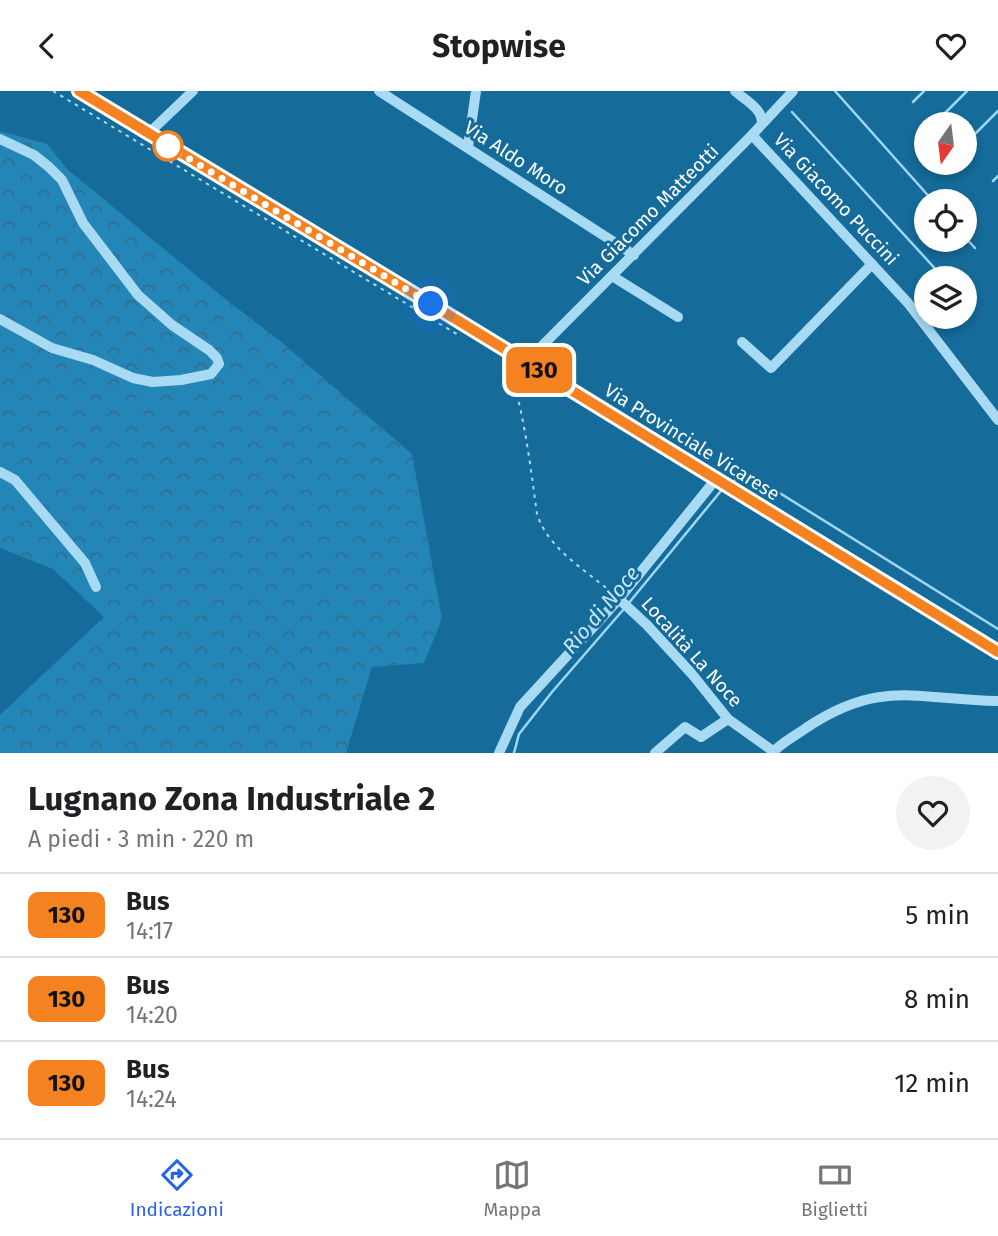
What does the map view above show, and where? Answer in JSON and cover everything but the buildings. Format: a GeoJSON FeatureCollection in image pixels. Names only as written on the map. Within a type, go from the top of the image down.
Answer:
{"type":"FeatureCollection","features":[{"type":"Feature","properties":{"kind":"main road","name":"Via Provinciale Vicarese"},"geometry":{"type":"LineString","coordinates":[[79,91],[998,652]]}},
{"type":"Feature","properties":{"kind":"street"},"geometry":{"type":"LineString","coordinates":[[148,134],[193,91]]}},
{"type":"Feature","properties":{"kind":"street","name":"Via Aldo Moro"},"geometry":{"type":"LineString","coordinates":[[379,91],[634,255]]}},
{"type":"Feature","properties":{"kind":"street"},"geometry":{"type":"LineString","coordinates":[[468,147],[476,91]]}},
{"type":"Feature","properties":{"kind":"street"},"geometry":{"type":"LineString","coordinates":[[734,91],[759,111],[762,123]]}},
{"type":"Feature","properties":{"kind":"street","name":"Via Giacomo Matteotti"},"geometry":{"type":"LineString","coordinates":[[526,362],[793,91]]}},
{"type":"Feature","properties":{"kind":"street","name":"Via Giacomo Puccini"},"geometry":{"type":"LineString","coordinates":[[752,135],[933,334],[998,420]]}},
{"type":"Feature","properties":{"kind":"street"},"geometry":{"type":"LineString","coordinates":[[0,139],[34,155],[62,180],[83,223],[138,295],[172,325],[209,350],[219,364],[211,373],[181,380],[153,382],[133,378],[93,360],[52,348],[0,319]]}},
{"type":"Feature","properties":{"kind":"street"},"geometry":{"type":"LineString","coordinates":[[742,342],[771,368],[872,264]]}},
{"type":"Feature","properties":{"kind":"street"},"geometry":{"type":"LineString","coordinates":[[612,276],[678,317]]}},
{"type":"Feature","properties":{"kind":"street"},"geometry":{"type":"LineString","coordinates":[[0,471],[15,480],[85,563],[96,587]]}},
{"type":"Feature","properties":{"kind":"street","name":"Località La Noce"},"geometry":{"type":"LineString","coordinates":[[716,479],[624,603],[692,674],[728,719],[772,752],[842,706],[861,699],[888,694],[998,701]]}},
{"type":"Feature","properties":{"kind":"street"},"geometry":{"type":"LineString","coordinates":[[499,753],[520,707],[624,603]]}},
{"type":"Feature","properties":{"kind":"street"},"geometry":{"type":"LineString","coordinates":[[655,753],[685,727],[701,737],[728,719]]}},
{"type":"Feature","properties":{"kind":"path"},"geometry":{"type":"LineString","coordinates":[[53,91],[469,342]]}},
{"type":"Feature","properties":{"kind":"path"},"geometry":{"type":"LineString","coordinates":[[501,361],[509,368],[519,406],[537,514],[542,529],[550,541],[624,603]]}},
{"type":"Feature","properties":{"kind":"green space"},"geometry":{"type":"Polygon","coordinates":[[[0,131],[47,144],[68,170],[285,345],[412,454],[442,619],[424,663],[372,667],[346,753],[0,753],[0,715],[104,617],[53,569],[0,548],[0,131]]]}},
{"type":"Feature","properties":{"kind":"waterway"},"geometry":{"type":"LineString","coordinates":[[835,91],[922,189]]}},
{"type":"Feature","properties":{"kind":"waterway"},"geometry":{"type":"LineString","coordinates":[[913,102],[924,91]]}},
{"type":"Feature","properties":{"kind":"waterway"},"geometry":{"type":"LineString","coordinates":[[946,112],[967,91]]}},
{"type":"Feature","properties":{"kind":"waterway"},"geometry":{"type":"LineString","coordinates":[[977,132],[998,111]]}},
{"type":"Feature","properties":{"kind":"waterway"},"geometry":{"type":"LineString","coordinates":[[792,112],[933,266]]}},
{"type":"Feature","properties":{"kind":"waterway"},"geometry":{"type":"LineString","coordinates":[[993,181],[998,176]]}},
{"type":"Feature","properties":{"kind":"waterway","name":"Rio di Noce"},"geometry":{"type":"LineString","coordinates":[[735,480],[748,478],[762,482],[998,629]]}},
{"type":"Feature","properties":{"kind":"waterway","name":"Rio di Noce"},"geometry":{"type":"LineString","coordinates":[[628,604],[720,492]]}},
{"type":"Feature","properties":{"kind":"waterway","name":"Rio di Noce"},"geometry":{"type":"LineString","coordinates":[[514,753],[519,734],[623,610]]}},
{"type":"Feature","properties":{"kind":"bus line","name":"130"},"geometry":{"type":"LineString","coordinates":[[79,91],[998,652]]}},
{"type":"Feature","properties":{"kind":"route"},"geometry":{"type":"LineString","coordinates":[[168,146],[431,304]]}}]}
